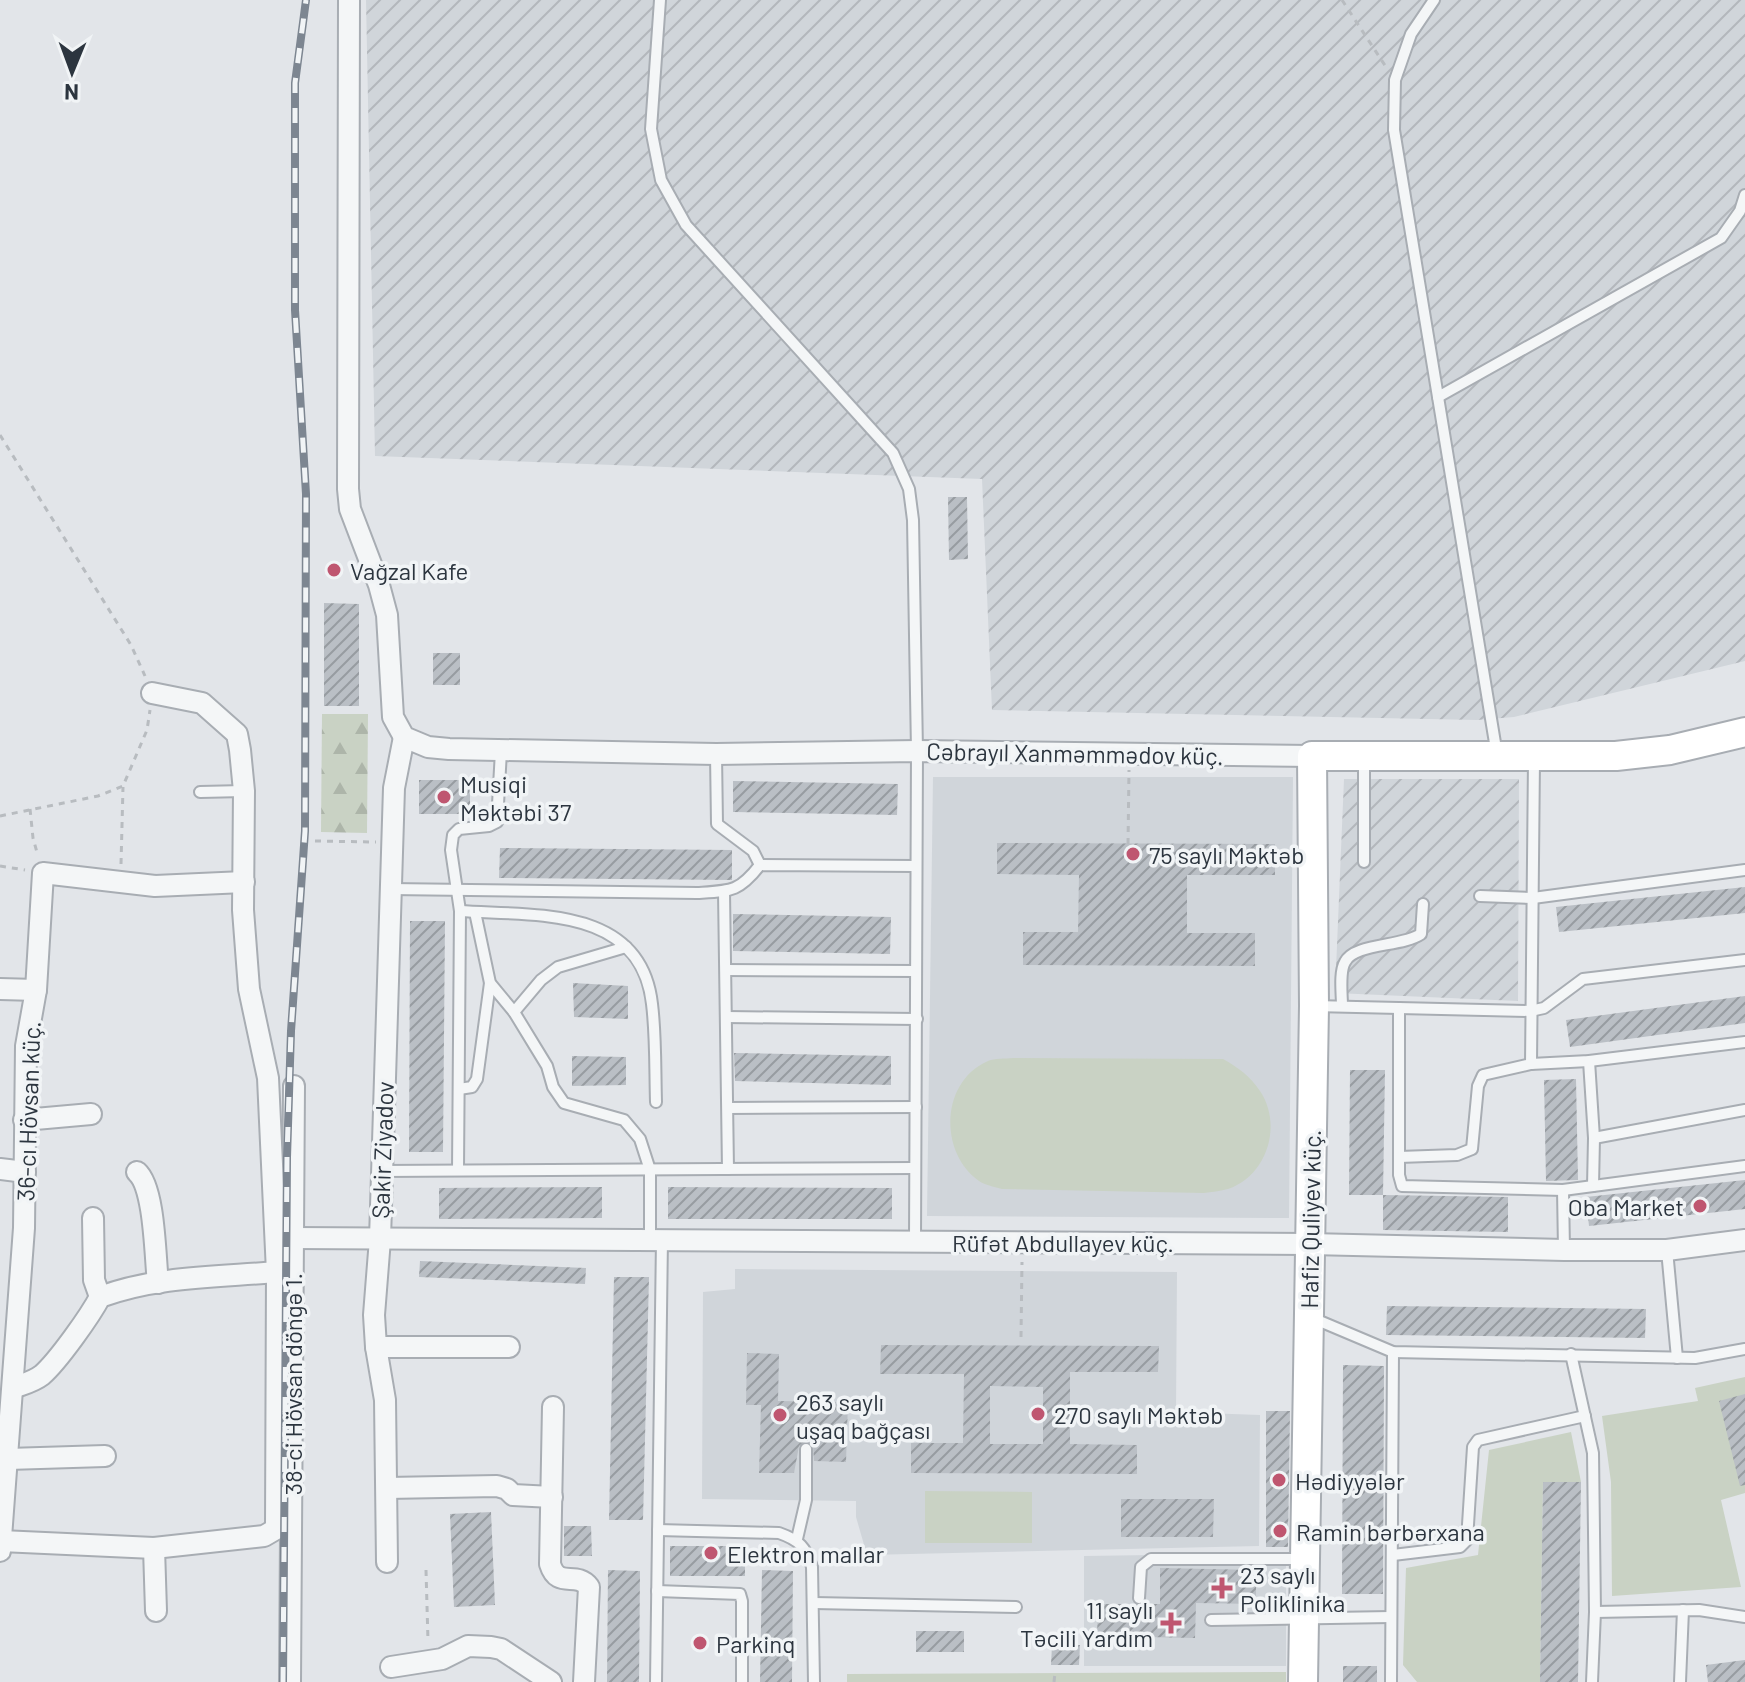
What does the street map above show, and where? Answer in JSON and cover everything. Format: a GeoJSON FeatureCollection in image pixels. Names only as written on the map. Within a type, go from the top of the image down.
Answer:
{"type":"FeatureCollection","features":[{"type":"Feature","properties":{"kind":"street"},"geometry":{"type":"LineString","coordinates":[[349,0],[348,489],[350,509],[387,615],[393,717],[404,737]]}},
{"type":"Feature","properties":{"kind":"street"},"geometry":{"type":"LineString","coordinates":[[1,1541],[154,1548],[264,1536],[276,1529],[277,1272],[268,1078],[249,989],[243,910],[244,791],[237,734],[202,703],[152,693]]}},
{"type":"Feature","properties":{"kind":"street","name":"Cəbrayıl Xanməmmədov küç."},"geometry":{"type":"LineString","coordinates":[[404,737],[428,747],[501,751],[716,754],[917,751],[1534,757],[1616,756],[1670,750],[1745,732]]}},
{"type":"Feature","properties":{"kind":"street","name":"Şakir Ziyadov"},"geometry":{"type":"LineString","coordinates":[[387,1562],[385,1400],[374,1315],[380,1239],[395,775],[404,737]]}},
{"type":"Feature","properties":{"kind":"street","name":"Hafiz Quliyev küç."},"geometry":{"type":"LineString","coordinates":[[1303,1682],[1310,1244],[1328,1006],[1312,756]]}},
{"type":"Feature","properties":{"kind":"street"},"geometry":{"type":"LineString","coordinates":[[43,873],[155,886],[244,882]]}},
{"type":"Feature","properties":{"kind":"street","name":"36-cı Hövsan küç."},"geometry":{"type":"LineString","coordinates":[[0,1551],[13,1388],[9,1334],[25,1172],[26,1046],[36,990],[43,873]]}},
{"type":"Feature","properties":{"kind":"street"},"geometry":{"type":"LineString","coordinates":[[0,989],[36,990]]}},
{"type":"Feature","properties":{"kind":"street","name":"38-ci Hövsan döngə 1."},"geometry":{"type":"LineString","coordinates":[[290,1682],[294,1086]]}},
{"type":"Feature","properties":{"kind":"street"},"geometry":{"type":"LineString","coordinates":[[24,1120],[91,1114]]}},
{"type":"Feature","properties":{"kind":"street"},"geometry":{"type":"LineString","coordinates":[[0,1169],[25,1172]]}},
{"type":"Feature","properties":{"kind":"street"},"geometry":{"type":"LineString","coordinates":[[137,1172],[143,1177],[150,1210],[158,1283]]}},
{"type":"Feature","properties":{"kind":"street"},"geometry":{"type":"LineString","coordinates":[[93,1218],[94,1280],[100,1297]]}},
{"type":"Feature","properties":{"kind":"street","name":"Rüfət Abdullayev küç."},"geometry":{"type":"LineString","coordinates":[[293,1238],[1310,1244],[1564,1250],[1667,1250],[1745,1240]]}},
{"type":"Feature","properties":{"kind":"street"},"geometry":{"type":"LineString","coordinates":[[13,1388],[44,1374],[100,1297],[121,1289],[158,1283],[277,1272]]}},
{"type":"Feature","properties":{"kind":"street"},"geometry":{"type":"LineString","coordinates":[[376,1347],[509,1347]]}},
{"type":"Feature","properties":{"kind":"street"},"geometry":{"type":"LineString","coordinates":[[553,1407],[550,1564],[559,1578],[581,1580],[589,1587],[584,1682]]}},
{"type":"Feature","properties":{"kind":"street"},"geometry":{"type":"LineString","coordinates":[[5,1467],[105,1456]]}},
{"type":"Feature","properties":{"kind":"street"},"geometry":{"type":"LineString","coordinates":[[387,1488],[497,1486],[513,1495],[552,1497]]}},
{"type":"Feature","properties":{"kind":"street"},"geometry":{"type":"LineString","coordinates":[[154,1548],[156,1611]]}},
{"type":"Feature","properties":{"kind":"street"},"geometry":{"type":"LineString","coordinates":[[391,1667],[442,1659],[468,1646],[491,1647],[501,1649],[551,1682]]}},
{"type":"Feature","properties":{"kind":"lane"},"geometry":{"type":"LineString","coordinates":[[660,0],[651,129],[661,180],[686,225],[893,453],[909,489],[913,520],[917,751],[915,1241]]}},
{"type":"Feature","properties":{"kind":"lane"},"geometry":{"type":"LineString","coordinates":[[1434,0],[1411,34],[1395,80],[1394,130],[1498,756]]}},
{"type":"Feature","properties":{"kind":"lane"},"geometry":{"type":"LineString","coordinates":[[1438,397],[1721,238],[1740,211],[1745,195]]}},
{"type":"Feature","properties":{"kind":"lane"},"geometry":{"type":"LineString","coordinates":[[458,1170],[460,911],[451,850],[453,835],[459,829],[489,826],[497,822],[501,751]]}},
{"type":"Feature","properties":{"kind":"lane"},"geometry":{"type":"LineString","coordinates":[[716,754],[717,824],[753,851],[760,865]]}},
{"type":"Feature","properties":{"kind":"lane"},"geometry":{"type":"LineString","coordinates":[[1364,756],[1364,862]]}},
{"type":"Feature","properties":{"kind":"lane"},"geometry":{"type":"LineString","coordinates":[[1531,1064],[1534,757]]}},
{"type":"Feature","properties":{"kind":"lane"},"geometry":{"type":"LineString","coordinates":[[200,792],[244,791]]}},
{"type":"Feature","properties":{"kind":"lane"},"geometry":{"type":"LineString","coordinates":[[760,865],[915,866]]}},
{"type":"Feature","properties":{"kind":"lane"},"geometry":{"type":"LineString","coordinates":[[390,889],[724,892],[745,884],[760,865]]}},
{"type":"Feature","properties":{"kind":"lane"},"geometry":{"type":"LineString","coordinates":[[1480,896],[1533,898],[1745,870]]}},
{"type":"Feature","properties":{"kind":"lane"},"geometry":{"type":"LineString","coordinates":[[724,892],[728,1169]]}},
{"type":"Feature","properties":{"kind":"lane"},"geometry":{"type":"LineString","coordinates":[[1423,904],[1421,934],[1411,941],[1354,952],[1344,963],[1328,1006],[1530,1011],[1544,1008],[1583,979],[1745,960]]}},
{"type":"Feature","properties":{"kind":"lane"},"geometry":{"type":"LineString","coordinates":[[460,911],[567,917],[603,930],[626,947],[646,977],[652,1003],[656,1102]]}},
{"type":"Feature","properties":{"kind":"lane"},"geometry":{"type":"LineString","coordinates":[[459,1089],[472,1087],[477,1079],[490,983],[475,912]]}},
{"type":"Feature","properties":{"kind":"lane"},"geometry":{"type":"LineString","coordinates":[[514,1012],[541,980],[558,967],[626,947]]}},
{"type":"Feature","properties":{"kind":"lane"},"geometry":{"type":"LineString","coordinates":[[726,970],[916,971]]}},
{"type":"Feature","properties":{"kind":"lane"},"geometry":{"type":"LineString","coordinates":[[490,983],[514,1012],[547,1066],[553,1087],[564,1103],[624,1120],[640,1139],[650,1170],[656,1239],[656,1682]]}},
{"type":"Feature","properties":{"kind":"lane"},"geometry":{"type":"LineString","coordinates":[[1399,1008],[1399,1175],[1402,1186],[1563,1190],[1745,1166]]}},
{"type":"Feature","properties":{"kind":"lane"},"geometry":{"type":"LineString","coordinates":[[727,1017],[917,1019]]}},
{"type":"Feature","properties":{"kind":"lane"},"geometry":{"type":"LineString","coordinates":[[1399,1157],[1457,1155],[1472,1149],[1478,1086],[1483,1075],[1531,1064],[1589,1061],[1745,1042]]}},
{"type":"Feature","properties":{"kind":"lane"},"geometry":{"type":"LineString","coordinates":[[1589,1061],[1594,1138],[1593,1186]]}},
{"type":"Feature","properties":{"kind":"lane"},"geometry":{"type":"LineString","coordinates":[[728,1108],[916,1107]]}},
{"type":"Feature","properties":{"kind":"lane"},"geometry":{"type":"LineString","coordinates":[[1594,1138],[1745,1110]]}},
{"type":"Feature","properties":{"kind":"lane"},"geometry":{"type":"LineString","coordinates":[[381,1171],[915,1168]]}},
{"type":"Feature","properties":{"kind":"lane"},"geometry":{"type":"LineString","coordinates":[[1563,1190],[1564,1250]]}},
{"type":"Feature","properties":{"kind":"lane"},"geometry":{"type":"LineString","coordinates":[[1667,1250],[1677,1358]]}},
{"type":"Feature","properties":{"kind":"lane"},"geometry":{"type":"LineString","coordinates":[[1308,1316],[1393,1352],[1677,1358],[1720,1355],[1745,1349]]}},
{"type":"Feature","properties":{"kind":"lane"},"geometry":{"type":"LineString","coordinates":[[1391,1682],[1393,1352]]}},
{"type":"Feature","properties":{"kind":"lane"},"geometry":{"type":"LineString","coordinates":[[1571,1354],[1593,1453],[1595,1612],[1592,1682]]}},
{"type":"Feature","properties":{"kind":"lane"},"geometry":{"type":"LineString","coordinates":[[1393,1555],[1460,1547],[1467,1540],[1473,1447],[1478,1440],[1585,1416]]}},
{"type":"Feature","properties":{"kind":"lane"},"geometry":{"type":"LineString","coordinates":[[797,1539],[806,1500],[806,1449]]}},
{"type":"Feature","properties":{"kind":"lane"},"geometry":{"type":"LineString","coordinates":[[658,1530],[779,1533],[797,1539],[807,1549],[812,1567],[814,1682]]}},
{"type":"Feature","properties":{"kind":"lane"},"geometry":{"type":"LineString","coordinates":[[1139,1598],[1141,1567],[1151,1559],[1304,1559]]}},
{"type":"Feature","properties":{"kind":"lane"},"geometry":{"type":"LineString","coordinates":[[657,1591],[740,1594],[742,1682]]}},
{"type":"Feature","properties":{"kind":"lane"},"geometry":{"type":"LineString","coordinates":[[814,1603],[1016,1607]]}},
{"type":"Feature","properties":{"kind":"lane"},"geometry":{"type":"LineString","coordinates":[[1595,1612],[1683,1610],[1745,1617]]}},
{"type":"Feature","properties":{"kind":"lane"},"geometry":{"type":"LineString","coordinates":[[1680,1682],[1683,1610]]}},
{"type":"Feature","properties":{"kind":"lane"},"geometry":{"type":"LineString","coordinates":[[1211,1620],[1391,1617]]}},
{"type":"Feature","properties":{"kind":"path"},"geometry":{"type":"LineString","coordinates":[[1342,0],[1395,80]]}},
{"type":"Feature","properties":{"kind":"path"},"geometry":{"type":"LineString","coordinates":[[0,435],[131,645],[152,693],[147,730],[123,786],[121,883]]}},
{"type":"Feature","properties":{"kind":"path"},"geometry":{"type":"LineString","coordinates":[[1128,844],[1129,754]]}},
{"type":"Feature","properties":{"kind":"path"},"geometry":{"type":"LineString","coordinates":[[0,816],[98,796],[123,786]]}},
{"type":"Feature","properties":{"kind":"path"},"geometry":{"type":"LineString","coordinates":[[0,866],[43,873],[33,838],[30,809]]}},
{"type":"Feature","properties":{"kind":"path"},"geometry":{"type":"LineString","coordinates":[[315,841],[392,842]]}},
{"type":"Feature","properties":{"kind":"path"},"geometry":{"type":"LineString","coordinates":[[1021,1337],[1023,1242]]}},
{"type":"Feature","properties":{"kind":"path"},"geometry":{"type":"LineString","coordinates":[[426,1570],[430,1661]]}},
{"type":"Feature","properties":{"kind":"path"},"geometry":{"type":"LineString","coordinates":[[1054,1682],[1055,1673]]}},
{"type":"Feature","properties":{"kind":"shaded area"},"geometry":{"type":"Polygon","coordinates":[[[366,0],[1745,0],[1745,661],[1514,717],[1477,720],[992,710],[982,479],[375,456],[366,0]]]}},
{"type":"Feature","properties":{"kind":"shaded area"},"geometry":{"type":"Polygon","coordinates":[[[933,777],[1293,777],[1289,1218],[927,1216],[933,777]]]}},
{"type":"Feature","properties":{"kind":"shaded area"},"geometry":{"type":"Polygon","coordinates":[[[1344,779],[1519,779],[1518,1001],[1335,993],[1344,779]]]}},
{"type":"Feature","properties":{"kind":"shaded area","name":"270 saylı Məktəb"},"geometry":{"type":"Polygon","coordinates":[[[735,1269],[1177,1272],[1176,1412],[1260,1415],[1259,1546],[867,1555],[856,1517],[856,1501],[702,1499],[703,1292],[735,1289],[735,1269]]]}},
{"type":"Feature","properties":{"kind":"shaded area"},"geometry":{"type":"Polygon","coordinates":[[[1286,1553],[1286,1666],[1084,1666],[1084,1556],[1286,1553]]]}},
{"type":"Feature","properties":{"kind":"green space"},"geometry":{"type":"Polygon","coordinates":[[[322,714],[368,714],[367,833],[321,832],[322,714]]]}},
{"type":"Feature","properties":{"kind":"green space"},"geometry":{"type":"Polygon","coordinates":[[[1223,1059],[1252,1081],[1267,1104],[1270,1134],[1267,1148],[1253,1173],[1242,1182],[1228,1189],[1204,1193],[1002,1189],[987,1185],[966,1168],[956,1153],[950,1118],[961,1084],[972,1071],[991,1060],[1223,1059]]]}},
{"type":"Feature","properties":{"kind":"green space"},"geometry":{"type":"Polygon","coordinates":[[[1745,1377],[1745,1493],[1721,1500],[1741,1587],[1612,1596],[1611,1482],[1602,1416],[1698,1401],[1695,1388],[1745,1377]]]}},
{"type":"Feature","properties":{"kind":"green space"},"geometry":{"type":"Polygon","coordinates":[[[1571,1432],[1581,1482],[1543,1482],[1540,1682],[1417,1682],[1403,1665],[1406,1568],[1478,1555],[1489,1450],[1571,1432]]]}},
{"type":"Feature","properties":{"kind":"green space"},"geometry":{"type":"Polygon","coordinates":[[[925,1491],[1032,1492],[1032,1543],[925,1543],[925,1491]]]}},
{"type":"Feature","properties":{"kind":"green space"},"geometry":{"type":"Polygon","coordinates":[[[1286,1672],[1286,1682],[847,1682],[847,1674],[1286,1672]]]}},
{"type":"Feature","properties":{"kind":"building"},"geometry":{"type":"Polygon","coordinates":[[[948,497],[967,497],[968,559],[949,560],[948,497]]]}},
{"type":"Feature","properties":{"kind":"building"},"geometry":{"type":"Polygon","coordinates":[[[324,603],[359,604],[359,706],[324,706],[324,603]]]}},
{"type":"Feature","properties":{"kind":"building"},"geometry":{"type":"Polygon","coordinates":[[[433,653],[460,653],[460,685],[433,685],[433,653]]]}},
{"type":"Feature","properties":{"kind":"building"},"geometry":{"type":"Polygon","coordinates":[[[419,780],[470,780],[470,814],[419,814],[419,780]]]}},
{"type":"Feature","properties":{"kind":"building"},"geometry":{"type":"Polygon","coordinates":[[[733,781],[898,784],[897,815],[733,812],[733,781]]]}},
{"type":"Feature","properties":{"kind":"building"},"geometry":{"type":"Polygon","coordinates":[[[997,843],[1275,844],[1275,875],[1187,875],[1187,933],[1255,933],[1255,966],[1023,965],[1023,932],[1078,932],[1079,875],[997,874],[997,843]]]}},
{"type":"Feature","properties":{"kind":"building"},"geometry":{"type":"Polygon","coordinates":[[[500,848],[732,850],[732,880],[499,878],[500,848]]]}},
{"type":"Feature","properties":{"kind":"building"},"geometry":{"type":"Polygon","coordinates":[[[1745,887],[1745,913],[1559,932],[1556,907],[1745,887]]]}},
{"type":"Feature","properties":{"kind":"building"},"geometry":{"type":"Polygon","coordinates":[[[733,914],[891,917],[890,954],[733,951],[733,914]]]}},
{"type":"Feature","properties":{"kind":"building"},"geometry":{"type":"Polygon","coordinates":[[[410,921],[445,921],[443,1152],[409,1152],[410,921]]]}},
{"type":"Feature","properties":{"kind":"building"},"geometry":{"type":"Polygon","coordinates":[[[573,983],[628,986],[628,1019],[574,1017],[573,983]]]}},
{"type":"Feature","properties":{"kind":"building"},"geometry":{"type":"Polygon","coordinates":[[[1745,996],[1745,1023],[1570,1047],[1566,1020],[1745,996]]]}},
{"type":"Feature","properties":{"kind":"building"},"geometry":{"type":"Polygon","coordinates":[[[734,1053],[891,1056],[891,1085],[735,1081],[734,1053]]]}},
{"type":"Feature","properties":{"kind":"building"},"geometry":{"type":"Polygon","coordinates":[[[572,1056],[626,1057],[626,1085],[572,1086],[572,1056]]]}},
{"type":"Feature","properties":{"kind":"building"},"geometry":{"type":"Polygon","coordinates":[[[1350,1070],[1385,1070],[1383,1195],[1349,1195],[1350,1070]]]}},
{"type":"Feature","properties":{"kind":"building"},"geometry":{"type":"Polygon","coordinates":[[[1576,1079],[1578,1180],[1546,1181],[1544,1080],[1576,1079]]]}},
{"type":"Feature","properties":{"kind":"building"},"geometry":{"type":"Polygon","coordinates":[[[1745,1180],[1745,1209],[1589,1226],[1586,1197],[1745,1180]]]}},
{"type":"Feature","properties":{"kind":"building"},"geometry":{"type":"Polygon","coordinates":[[[602,1187],[602,1218],[439,1219],[439,1188],[602,1187]]]}},
{"type":"Feature","properties":{"kind":"building"},"geometry":{"type":"Polygon","coordinates":[[[668,1187],[892,1188],[892,1219],[668,1219],[668,1187]]]}},
{"type":"Feature","properties":{"kind":"building"},"geometry":{"type":"Polygon","coordinates":[[[1383,1195],[1508,1197],[1508,1232],[1383,1230],[1383,1195]]]}},
{"type":"Feature","properties":{"kind":"building"},"geometry":{"type":"Polygon","coordinates":[[[420,1261],[586,1268],[585,1284],[419,1277],[420,1261]]]}},
{"type":"Feature","properties":{"kind":"building"},"geometry":{"type":"Polygon","coordinates":[[[614,1277],[649,1277],[643,1520],[609,1520],[614,1277]]]}},
{"type":"Feature","properties":{"kind":"building"},"geometry":{"type":"Polygon","coordinates":[[[1387,1306],[1646,1309],[1645,1338],[1386,1335],[1387,1306]]]}},
{"type":"Feature","properties":{"kind":"building"},"geometry":{"type":"Polygon","coordinates":[[[881,1345],[1159,1346],[1158,1372],[1070,1372],[1070,1444],[1137,1445],[1137,1474],[911,1473],[911,1443],[963,1443],[964,1374],[880,1374],[881,1345]],[[990,1386],[990,1444],[1043,1444],[1043,1387],[990,1386]]]}},
{"type":"Feature","properties":{"kind":"building"},"geometry":{"type":"Polygon","coordinates":[[[747,1353],[779,1354],[778,1401],[848,1402],[846,1462],[814,1461],[813,1446],[805,1441],[799,1446],[794,1473],[759,1473],[761,1405],[746,1405],[747,1353]]]}},
{"type":"Feature","properties":{"kind":"building"},"geometry":{"type":"Polygon","coordinates":[[[1343,1365],[1384,1366],[1383,1594],[1342,1594],[1343,1365]]]}},
{"type":"Feature","properties":{"kind":"building"},"geometry":{"type":"Polygon","coordinates":[[[1745,1394],[1745,1485],[1740,1486],[1719,1401],[1745,1394]]]}},
{"type":"Feature","properties":{"kind":"building"},"geometry":{"type":"Polygon","coordinates":[[[1266,1411],[1290,1411],[1288,1547],[1266,1547],[1266,1411]]]}},
{"type":"Feature","properties":{"kind":"building"},"geometry":{"type":"Polygon","coordinates":[[[1543,1482],[1581,1482],[1578,1682],[1540,1682],[1543,1482]]]}},
{"type":"Feature","properties":{"kind":"building"},"geometry":{"type":"Polygon","coordinates":[[[1121,1499],[1214,1499],[1213,1537],[1121,1537],[1121,1499]]]}},
{"type":"Feature","properties":{"kind":"building"},"geometry":{"type":"Polygon","coordinates":[[[491,1512],[495,1605],[454,1607],[450,1514],[491,1512]]]}},
{"type":"Feature","properties":{"kind":"building"},"geometry":{"type":"Polygon","coordinates":[[[564,1526],[591,1526],[592,1556],[564,1556],[564,1526]]]}},
{"type":"Feature","properties":{"kind":"building"},"geometry":{"type":"Polygon","coordinates":[[[670,1546],[745,1546],[745,1576],[670,1576],[670,1546]]]}},
{"type":"Feature","properties":{"kind":"building"},"geometry":{"type":"Polygon","coordinates":[[[1160,1568],[1256,1570],[1256,1604],[1196,1603],[1195,1638],[1097,1636],[1098,1604],[1160,1604],[1160,1568]]]}},
{"type":"Feature","properties":{"kind":"building"},"geometry":{"type":"Polygon","coordinates":[[[608,1570],[640,1571],[639,1682],[607,1682],[608,1570]]]}},
{"type":"Feature","properties":{"kind":"building"},"geometry":{"type":"Polygon","coordinates":[[[762,1570],[793,1571],[792,1682],[760,1682],[762,1570]]]}},
{"type":"Feature","properties":{"kind":"building"},"geometry":{"type":"Polygon","coordinates":[[[916,1631],[964,1631],[964,1652],[916,1652],[916,1631]]]}},
{"type":"Feature","properties":{"kind":"building"},"geometry":{"type":"Polygon","coordinates":[[[1052,1645],[1080,1645],[1079,1665],[1051,1665],[1052,1645]]]}},
{"type":"Feature","properties":{"kind":"building"},"geometry":{"type":"Polygon","coordinates":[[[1745,1660],[1745,1682],[1708,1682],[1706,1665],[1745,1660]]]}},
{"type":"Feature","properties":{"kind":"building"},"geometry":{"type":"Polygon","coordinates":[[[1343,1666],[1377,1666],[1377,1682],[1343,1682],[1343,1666]]]}},
{"type":"Feature","properties":{"kind":"railway"},"geometry":{"type":"LineString","coordinates":[[283,1682],[287,1157],[291,1031],[305,831],[306,494],[295,310],[295,83],[306,0]]}},
{"type":"Feature","properties":{"kind":"place","name":"Vağzal Kafe"},"geometry":{"type":"Point","coordinates":[334,570]}},
{"type":"Feature","properties":{"kind":"place","name":"Musiqi Məktəbi 37"},"geometry":{"type":"Point","coordinates":[444,797]}},
{"type":"Feature","properties":{"kind":"place","name":"75 saylı Məktəb"},"geometry":{"type":"Point","coordinates":[1133,854]}},
{"type":"Feature","properties":{"kind":"place","name":"Oba Market"},"geometry":{"type":"Point","coordinates":[1700,1206]}},
{"type":"Feature","properties":{"kind":"place","name":"270 saylı Məktəb"},"geometry":{"type":"Point","coordinates":[1038,1414]}},
{"type":"Feature","properties":{"kind":"place","name":"263 saylı uşaq bağçası"},"geometry":{"type":"Point","coordinates":[780,1415]}},
{"type":"Feature","properties":{"kind":"place","name":"Hədiyyələr"},"geometry":{"type":"Point","coordinates":[1279,1480]}},
{"type":"Feature","properties":{"kind":"place","name":"Ramin bərbərxana"},"geometry":{"type":"Point","coordinates":[1280,1531]}},
{"type":"Feature","properties":{"kind":"place","name":"Elektron mallar"},"geometry":{"type":"Point","coordinates":[711,1553]}},
{"type":"Feature","properties":{"kind":"place","name":"23 saylı Poliklinika"},"geometry":{"type":"Point","coordinates":[1222,1588]}},
{"type":"Feature","properties":{"kind":"place","name":"11 saylı Təcili Yardım"},"geometry":{"type":"Point","coordinates":[1171,1623]}},
{"type":"Feature","properties":{"kind":"place","name":"Parkinq"},"geometry":{"type":"Point","coordinates":[700,1643]}}]}
